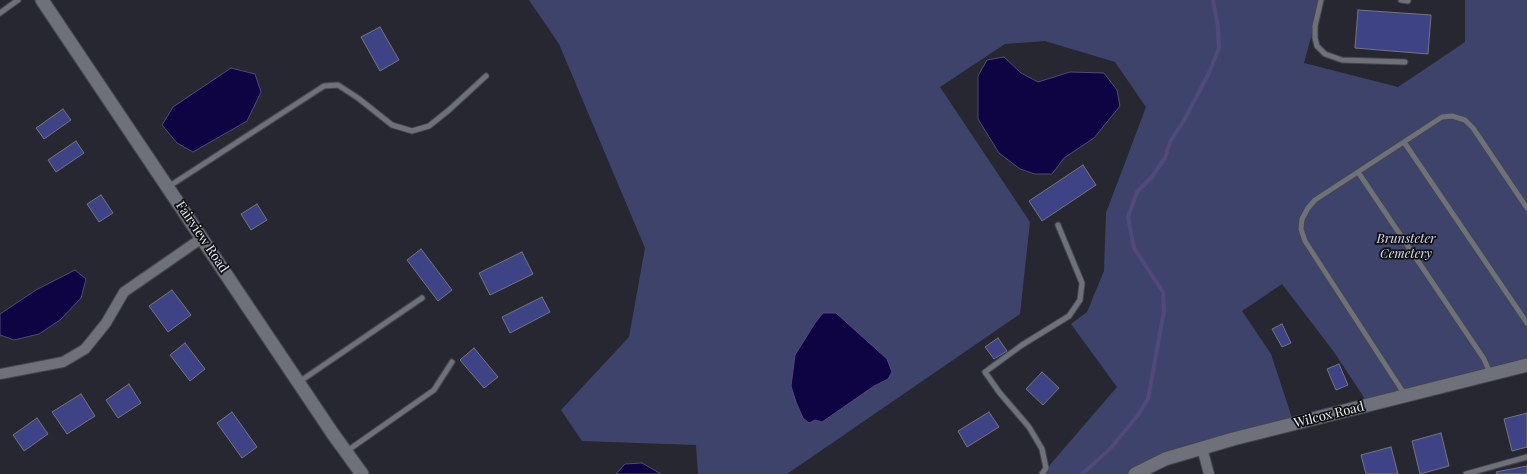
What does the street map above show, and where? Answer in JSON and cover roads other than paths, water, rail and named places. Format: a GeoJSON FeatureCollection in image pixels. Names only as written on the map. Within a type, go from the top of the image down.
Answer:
{"type":"FeatureCollection","features":[{"type":"Feature","properties":{"kind":"street","name":"Fairview Road"},"geometry":{"type":"LineString","coordinates":[[42,0],[333,434],[347,451],[362,474]]}},
{"type":"Feature","properties":{"kind":"street"},"geometry":{"type":"LineString","coordinates":[[0,374],[63,362],[85,349],[106,322],[124,292],[202,238]]}},
{"type":"Feature","properties":{"kind":"street","name":"Wilcox Road"},"geometry":{"type":"LineString","coordinates":[[1135,474],[1165,460],[1202,448],[1527,365]]}},
{"type":"Feature","properties":{"kind":"street"},"geometry":{"type":"LineString","coordinates":[[1202,448],[1209,474]]}},
{"type":"Feature","properties":{"kind":"lane"},"geometry":{"type":"LineString","coordinates":[[0,14],[18,0]]}},
{"type":"Feature","properties":{"kind":"lane"},"geometry":{"type":"LineString","coordinates":[[1322,0],[1315,26],[1315,38],[1318,46],[1325,54],[1342,60],[1405,62]]}},
{"type":"Feature","properties":{"kind":"lane"},"geometry":{"type":"LineString","coordinates":[[1401,0],[1408,1]]}},
{"type":"Feature","properties":{"kind":"lane"},"geometry":{"type":"LineString","coordinates":[[168,187],[324,86],[338,85],[358,98],[392,125],[412,131],[429,126],[486,76]]}},
{"type":"Feature","properties":{"kind":"lane"},"geometry":{"type":"LineString","coordinates":[[1405,395],[1305,241],[1301,229],[1302,219],[1308,208],[1315,200],[1442,117],[1452,116],[1465,120],[1473,128],[1527,208]]}},
{"type":"Feature","properties":{"kind":"lane"},"geometry":{"type":"LineString","coordinates":[[1404,142],[1527,323]]}},
{"type":"Feature","properties":{"kind":"lane"},"geometry":{"type":"LineString","coordinates":[[1358,172],[1484,359],[1491,374]]}},
{"type":"Feature","properties":{"kind":"lane"},"geometry":{"type":"LineString","coordinates":[[1042,474],[1046,468],[1042,449],[1029,427],[999,392],[985,372],[1022,345],[1069,316],[1080,300],[1082,284],[1058,225]]}},
{"type":"Feature","properties":{"kind":"lane"},"geometry":{"type":"LineString","coordinates":[[299,383],[422,298]]}},
{"type":"Feature","properties":{"kind":"lane"},"geometry":{"type":"LineString","coordinates":[[347,451],[434,390],[452,362]]}},
{"type":"Feature","properties":{"kind":"lane"},"geometry":{"type":"LineString","coordinates":[[1466,474],[1527,457]]}},
{"type":"Feature","properties":{"kind":"waterway"},"geometry":{"type":"LineString","coordinates":[[1082,474],[1110,449],[1138,415],[1148,399],[1164,311],[1163,292],[1134,248],[1128,217],[1137,192],[1152,177],[1165,158],[1170,142],[1183,122],[1208,75],[1219,48],[1218,27],[1213,0]]}},
{"type":"Feature","properties":{"kind":"park label","name":"Brunsteter Cemetery"},"geometry":{"type":"Point","coordinates":[1406,246]}}]}
